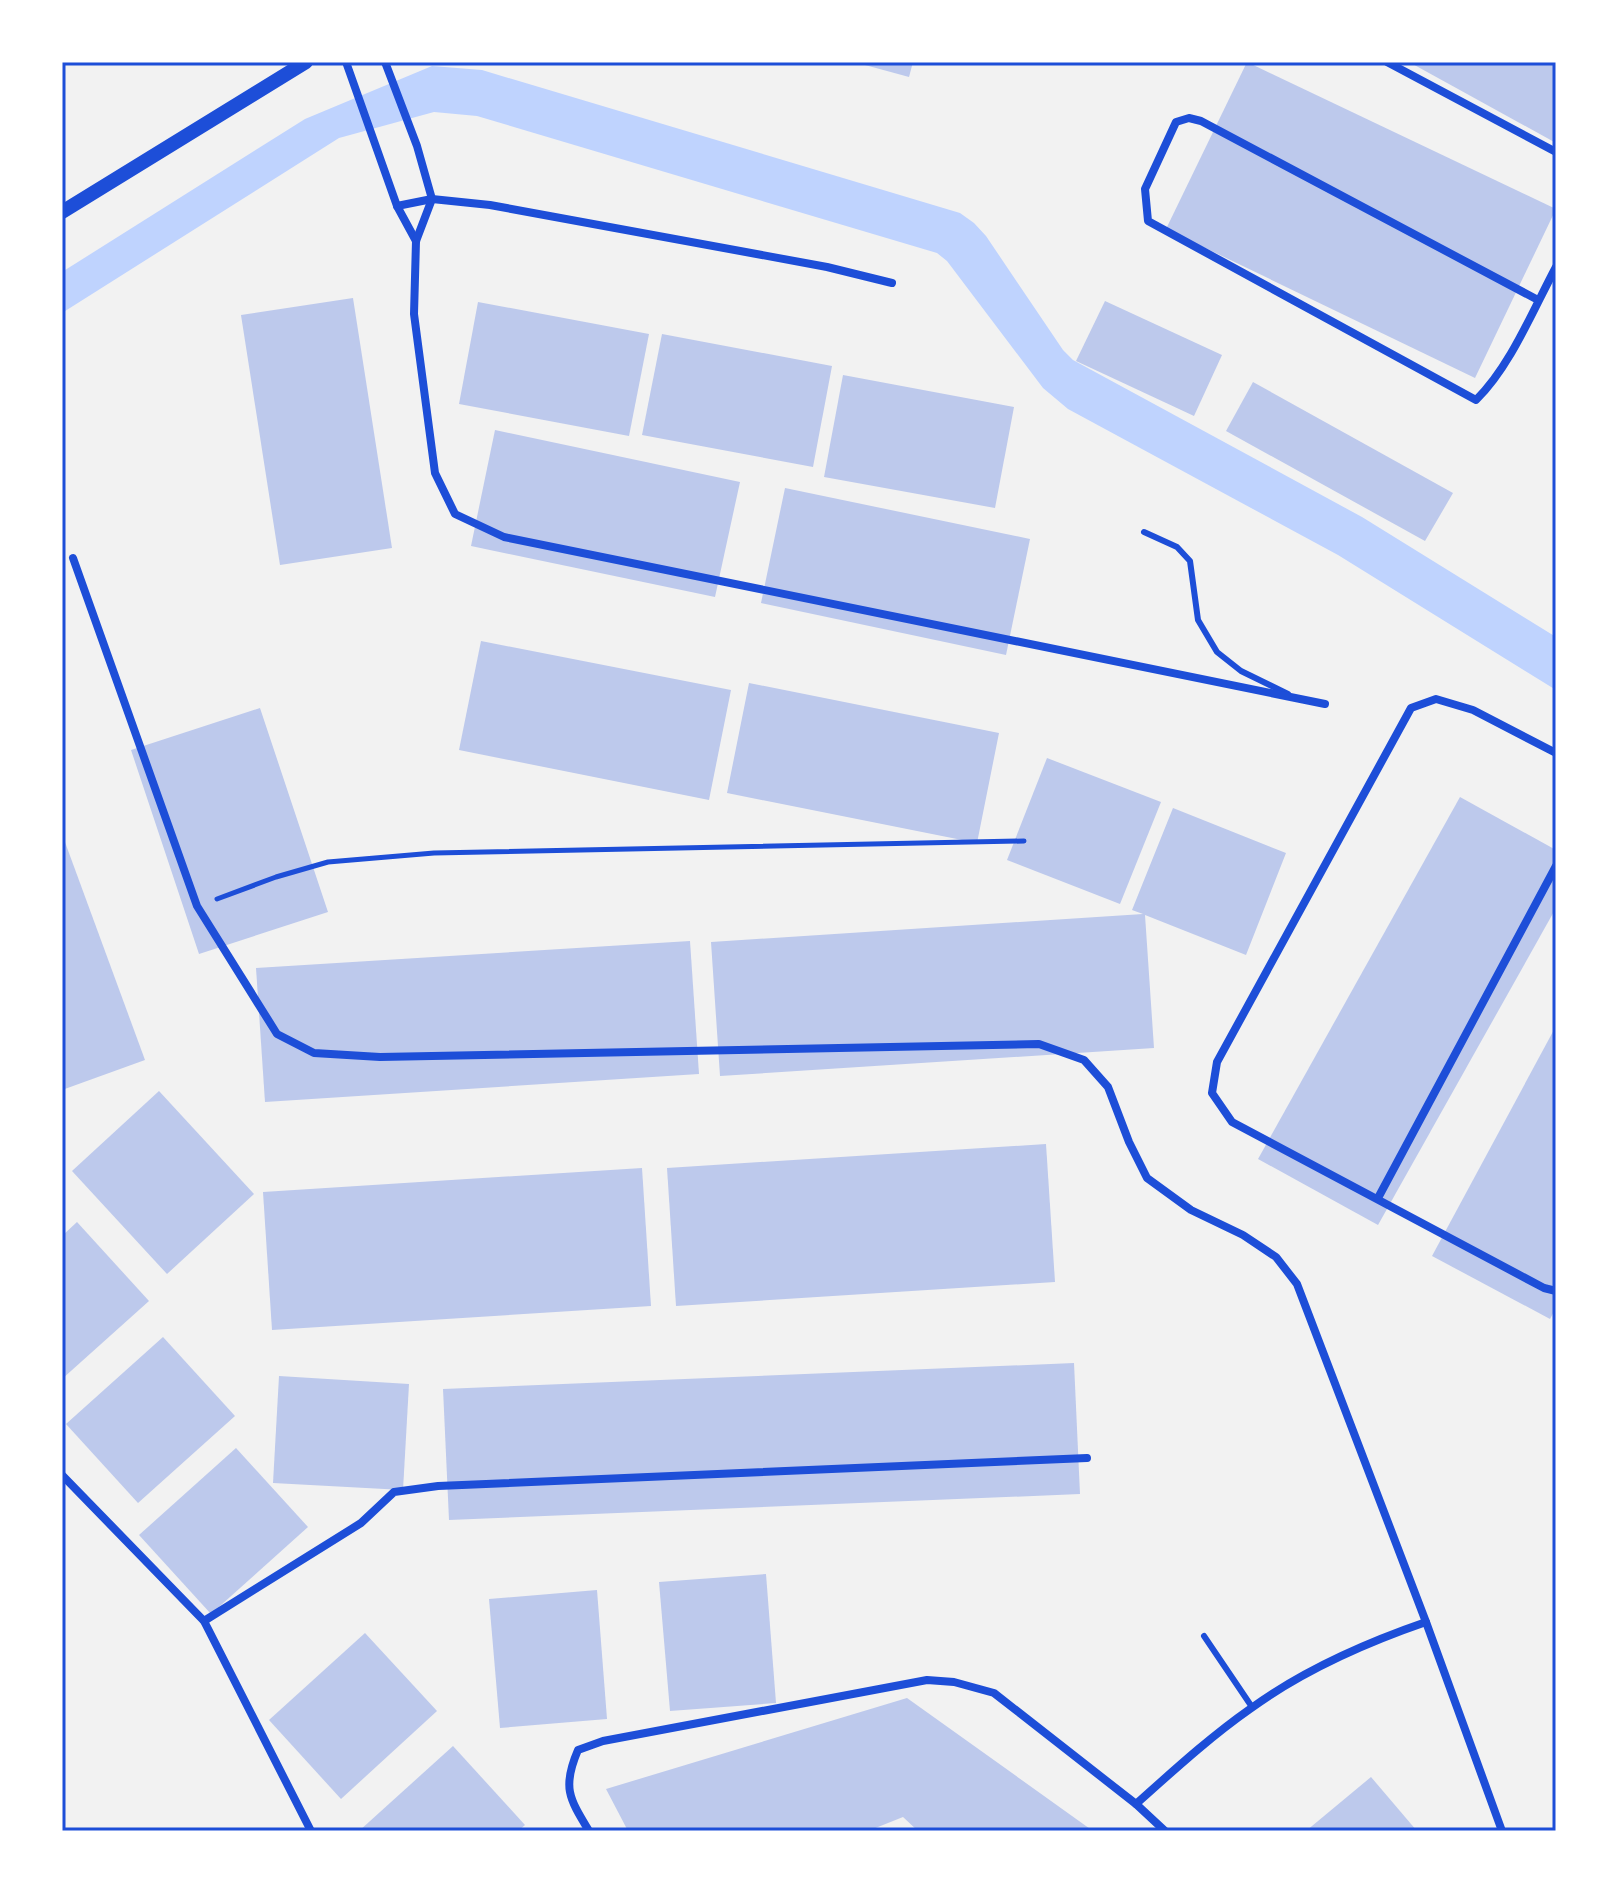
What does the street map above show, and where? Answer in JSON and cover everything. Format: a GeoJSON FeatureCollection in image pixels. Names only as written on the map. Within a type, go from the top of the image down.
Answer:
{"type":"FeatureCollection","features":[{"type":"Feature","properties":{"kind":"street"},"geometry":{"type":"LineString","coordinates":[[62,212],[306,62]]}},
{"type":"Feature","properties":{"kind":"street"},"geometry":{"type":"LineString","coordinates":[[346,62],[384,162],[397,206],[416,241]]}},
{"type":"Feature","properties":{"kind":"street"},"geometry":{"type":"LineString","coordinates":[[385,62],[417,146],[432,199],[416,241],[414,314],[435,473],[455,514],[504,537],[1325,704]]}},
{"type":"Feature","properties":{"kind":"street"},"geometry":{"type":"LineString","coordinates":[[1387,62],[1556,152]]}},
{"type":"Feature","properties":{"kind":"street"},"geometry":{"type":"LineString","coordinates":[[1538,300],[1201,121],[1189,118],[1176,122],[1145,189],[1148,221],[1476,400],[1492,384],[1538,300],[1556,267]]}},
{"type":"Feature","properties":{"kind":"street"},"geometry":{"type":"LineString","coordinates":[[397,206],[432,199],[490,205],[749,252],[892,283]]}},
{"type":"Feature","properties":{"kind":"street"},"geometry":{"type":"LineString","coordinates":[[73,558],[197,906],[277,1034],[314,1053],[380,1057],[1039,1044],[1084,1060],[1108,1087],[1147,1178],[1191,1210],[1243,1235],[1276,1257],[1297,1284],[1502,1831]]}},
{"type":"Feature","properties":{"kind":"street"},"geometry":{"type":"LineString","coordinates":[[1556,753],[1473,710],[1436,699],[1411,708],[1217,1062],[1212,1093],[1232,1122],[1544,1288],[1556,1291]]}},
{"type":"Feature","properties":{"kind":"street"},"geometry":{"type":"LineString","coordinates":[[1378,1198],[1556,866]]}},
{"type":"Feature","properties":{"kind":"street"},"geometry":{"type":"LineString","coordinates":[[204,1621],[361,1523],[394,1492],[438,1486],[1087,1458]]}},
{"type":"Feature","properties":{"kind":"street"},"geometry":{"type":"LineString","coordinates":[[62,1475],[204,1621],[311,1831]]}},
{"type":"Feature","properties":{"kind":"street"},"geometry":{"type":"LineString","coordinates":[[1136,1804],[1252,1707],[1325,1665],[1385,1636],[1426,1622]]}},
{"type":"Feature","properties":{"kind":"street"},"geometry":{"type":"LineString","coordinates":[[589,1831],[571,1801],[569,1771],[578,1750],[603,1741],[927,1680],[954,1682],[994,1693],[1136,1804],[1165,1831]]}},
{"type":"Feature","properties":{"kind":"lane"},"geometry":{"type":"LineString","coordinates":[[1144,532],[1177,547],[1190,561],[1198,620],[1217,652],[1241,671],[1291,696]]}},
{"type":"Feature","properties":{"kind":"lane"},"geometry":{"type":"LineString","coordinates":[[1204,1636],[1252,1707]]}},
{"type":"Feature","properties":{"kind":"path"},"geometry":{"type":"LineString","coordinates":[[197,906],[328,862],[434,853],[1024,841]]}},
{"type":"Feature","properties":{"kind":"water"},"geometry":{"type":"Polygon","coordinates":[[[432,66],[482,70],[960,213],[986,236],[1063,350],[1073,360],[1362,517],[1556,637],[1556,690],[1338,555],[1068,409],[1043,388],[947,261],[937,253],[477,116],[434,112],[339,138],[62,313],[62,272],[305,119],[432,66]]]}},
{"type":"Feature","properties":{"kind":"building"},"geometry":{"type":"Polygon","coordinates":[[[854,62],[913,62],[909,77],[854,62]]]}},
{"type":"Feature","properties":{"kind":"building"},"geometry":{"type":"Polygon","coordinates":[[[1247,62],[1556,209],[1475,378],[1166,229],[1247,62]]]}},
{"type":"Feature","properties":{"kind":"building"},"geometry":{"type":"Polygon","coordinates":[[[1409,62],[1556,62],[1556,143],[1409,62]]]}},
{"type":"Feature","properties":{"kind":"building"},"geometry":{"type":"Polygon","coordinates":[[[353,298],[392,548],[280,565],[241,315],[353,298]]]}},
{"type":"Feature","properties":{"kind":"building"},"geometry":{"type":"Polygon","coordinates":[[[1105,301],[1222,355],[1194,416],[1076,361],[1105,301]]]}},
{"type":"Feature","properties":{"kind":"building"},"geometry":{"type":"Polygon","coordinates":[[[478,302],[649,334],[629,436],[459,404],[478,302]]]}},
{"type":"Feature","properties":{"kind":"building"},"geometry":{"type":"Polygon","coordinates":[[[662,334],[832,366],[813,467],[642,435],[662,334]]]}},
{"type":"Feature","properties":{"kind":"building"},"geometry":{"type":"Polygon","coordinates":[[[843,375],[1014,407],[995,508],[824,477],[843,375]]]}},
{"type":"Feature","properties":{"kind":"building"},"geometry":{"type":"Polygon","coordinates":[[[1253,382],[1453,493],[1425,541],[1226,431],[1253,382]]]}},
{"type":"Feature","properties":{"kind":"building"},"geometry":{"type":"Polygon","coordinates":[[[495,430],[740,482],[715,597],[471,546],[495,430]]]}},
{"type":"Feature","properties":{"kind":"building"},"geometry":{"type":"Polygon","coordinates":[[[785,488],[1030,539],[1006,655],[761,603],[785,488]]]}},
{"type":"Feature","properties":{"kind":"building"},"geometry":{"type":"Polygon","coordinates":[[[481,641],[731,690],[709,800],[459,750],[481,641]]]}},
{"type":"Feature","properties":{"kind":"building"},"geometry":{"type":"Polygon","coordinates":[[[749,683],[999,733],[977,843],[727,793],[749,683]]]}},
{"type":"Feature","properties":{"kind":"building"},"geometry":{"type":"Polygon","coordinates":[[[260,708],[328,912],[199,954],[131,750],[260,708]]]}},
{"type":"Feature","properties":{"kind":"building"},"geometry":{"type":"Polygon","coordinates":[[[1047,758],[1161,802],[1120,904],[1007,860],[1047,758]]]}},
{"type":"Feature","properties":{"kind":"building"},"geometry":{"type":"Polygon","coordinates":[[[1460,797],[1556,850],[1556,908],[1378,1225],[1258,1159],[1460,797]]]}},
{"type":"Feature","properties":{"kind":"building"},"geometry":{"type":"Polygon","coordinates":[[[1173,808],[1286,853],[1246,955],[1145,915],[1154,1048],[720,1076],[711,942],[1143,914],[1132,910],[1173,808]]]}},
{"type":"Feature","properties":{"kind":"building"},"geometry":{"type":"Polygon","coordinates":[[[62,834],[145,1060],[62,1090],[62,834]]]}},
{"type":"Feature","properties":{"kind":"building"},"geometry":{"type":"Polygon","coordinates":[[[690,941],[699,1074],[265,1102],[256,968],[690,941]]]}},
{"type":"Feature","properties":{"kind":"building"},"geometry":{"type":"Polygon","coordinates":[[[1556,1026],[1556,1308],[1550,1319],[1432,1256],[1556,1026]]]}},
{"type":"Feature","properties":{"kind":"building"},"geometry":{"type":"Polygon","coordinates":[[[159,1091],[254,1194],[167,1274],[72,1171],[159,1091]]]}},
{"type":"Feature","properties":{"kind":"building"},"geometry":{"type":"Polygon","coordinates":[[[1046,1144],[1055,1282],[676,1306],[667,1168],[1046,1144]]]}},
{"type":"Feature","properties":{"kind":"building"},"geometry":{"type":"Polygon","coordinates":[[[642,1168],[651,1306],[272,1330],[263,1192],[642,1168]]]}},
{"type":"Feature","properties":{"kind":"building"},"geometry":{"type":"Polygon","coordinates":[[[77,1222],[149,1301],[62,1379],[62,1236],[77,1222]]]}},
{"type":"Feature","properties":{"kind":"building"},"geometry":{"type":"Polygon","coordinates":[[[163,1337],[235,1416],[138,1503],[66,1424],[163,1337]]]}},
{"type":"Feature","properties":{"kind":"building"},"geometry":{"type":"Polygon","coordinates":[[[1074,1363],[1080,1494],[449,1520],[443,1389],[1074,1363]]]}},
{"type":"Feature","properties":{"kind":"building"},"geometry":{"type":"Polygon","coordinates":[[[279,1376],[409,1384],[403,1490],[273,1483],[279,1376]]]}},
{"type":"Feature","properties":{"kind":"building"},"geometry":{"type":"Polygon","coordinates":[[[236,1448],[308,1527],[211,1614],[139,1535],[236,1448]]]}},
{"type":"Feature","properties":{"kind":"building"},"geometry":{"type":"Polygon","coordinates":[[[766,1574],[776,1703],[670,1711],[659,1582],[766,1574]]]}},
{"type":"Feature","properties":{"kind":"building"},"geometry":{"type":"Polygon","coordinates":[[[597,1590],[607,1719],[500,1728],[489,1599],[597,1590]]]}},
{"type":"Feature","properties":{"kind":"building"},"geometry":{"type":"Polygon","coordinates":[[[365,1633],[437,1711],[341,1799],[269,1720],[365,1633]]]}},
{"type":"Feature","properties":{"kind":"building"},"geometry":{"type":"Polygon","coordinates":[[[907,1698],[1093,1831],[918,1831],[903,1817],[868,1831],[628,1831],[606,1789],[907,1698]]]}},
{"type":"Feature","properties":{"kind":"building"},"geometry":{"type":"Polygon","coordinates":[[[453,1746],[525,1825],[518,1831],[359,1831],[453,1746]]]}},
{"type":"Feature","properties":{"kind":"building"},"geometry":{"type":"Polygon","coordinates":[[[1371,1777],[1417,1831],[1306,1831],[1371,1777]]]}}]}
